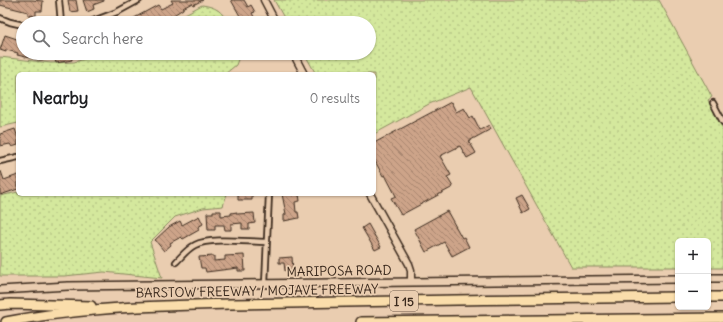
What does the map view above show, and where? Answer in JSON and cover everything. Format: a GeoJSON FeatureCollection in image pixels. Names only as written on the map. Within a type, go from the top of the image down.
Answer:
{"type":"FeatureCollection","features":[{"type":"Feature","properties":{"kind":"highway"},"geometry":{"type":"LineString","coordinates":[[711,297],[723,297]]}},
{"type":"Feature","properties":{"kind":"highway","name":"BARSTOW FREEWAY / MOJAVE FREEWAY"},"geometry":{"type":"LineString","coordinates":[[6,322],[31,317],[131,306],[417,300],[675,298]]}},
{"type":"Feature","properties":{"kind":"highway"},"geometry":{"type":"LineString","coordinates":[[0,305],[131,306]]}},
{"type":"Feature","properties":{"kind":"highway","name":"I 15"},"geometry":{"type":"LineString","coordinates":[[361,322],[723,318]]}},
{"type":"Feature","properties":{"kind":"main road","name":"MARIPOSA ROAD"},"geometry":{"type":"LineString","coordinates":[[0,290],[68,286],[675,278]]}},
{"type":"Feature","properties":{"kind":"main road"},"geometry":{"type":"LineString","coordinates":[[711,278],[723,278]]}},
{"type":"Feature","properties":{"kind":"street"},"geometry":{"type":"LineString","coordinates":[[59,0],[60,16]]}},
{"type":"Feature","properties":{"kind":"street"},"geometry":{"type":"LineString","coordinates":[[106,16],[139,0]]}},
{"type":"Feature","properties":{"kind":"street"},"geometry":{"type":"LineString","coordinates":[[264,0],[272,16]]}},
{"type":"Feature","properties":{"kind":"street"},"geometry":{"type":"LineString","coordinates":[[0,18],[16,23]]}},
{"type":"Feature","properties":{"kind":"street"},"geometry":{"type":"LineString","coordinates":[[297,60],[303,72]]}},
{"type":"Feature","properties":{"kind":"street"},"geometry":{"type":"LineString","coordinates":[[713,103],[723,122]]}},
{"type":"Feature","properties":{"kind":"street"},"geometry":{"type":"LineString","coordinates":[[0,162],[16,158]]}},
{"type":"Feature","properties":{"kind":"street"},"geometry":{"type":"LineString","coordinates":[[265,284],[269,196]]}},
{"type":"Feature","properties":{"kind":"street"},"geometry":{"type":"LineString","coordinates":[[371,196],[409,264],[411,270],[411,282]]}},
{"type":"Feature","properties":{"kind":"street"},"geometry":{"type":"LineString","coordinates":[[176,262],[188,249],[208,241],[266,242]]}},
{"type":"Feature","properties":{"kind":"green space"},"geometry":{"type":"Polygon","coordinates":[[[274,0],[659,0],[712,97],[708,100],[723,129],[723,268],[711,268],[711,238],[675,238],[675,267],[571,267],[471,87],[429,104],[376,133],[376,72],[315,72],[308,60],[376,60],[376,16],[283,16],[274,0]]]}},
{"type":"Feature","properties":{"kind":"green space"},"geometry":{"type":"Polygon","coordinates":[[[202,5],[218,10],[224,16],[181,16],[202,5]]]}},
{"type":"Feature","properties":{"kind":"green space"},"geometry":{"type":"Polygon","coordinates":[[[0,57],[51,63],[74,62],[81,60],[238,60],[236,65],[227,72],[16,72],[16,123],[0,127],[0,57]]]}},
{"type":"Feature","properties":{"kind":"green space"},"geometry":{"type":"Polygon","coordinates":[[[16,192],[16,196],[226,196],[223,206],[203,208],[175,217],[150,242],[162,278],[104,272],[64,276],[0,276],[0,196],[16,192]]]}},
{"type":"Feature","properties":{"kind":"building"},"geometry":{"type":"Polygon","coordinates":[[[0,0],[43,1],[42,11],[36,11],[36,16],[28,15],[28,12],[0,5],[0,0]]]}},
{"type":"Feature","properties":{"kind":"building"},"geometry":{"type":"Polygon","coordinates":[[[68,0],[76,0],[78,11],[70,12],[68,0]]]}},
{"type":"Feature","properties":{"kind":"building"},"geometry":{"type":"Polygon","coordinates":[[[83,0],[104,1],[93,5],[94,9],[87,12],[83,0]]]}},
{"type":"Feature","properties":{"kind":"building"},"geometry":{"type":"Polygon","coordinates":[[[171,0],[203,0],[193,5],[192,3],[172,16],[138,16],[158,5],[161,9],[173,3],[171,0]]]}},
{"type":"Feature","properties":{"kind":"building"},"geometry":{"type":"Polygon","coordinates":[[[231,0],[244,0],[248,7],[251,5],[255,12],[252,13],[254,16],[240,16],[231,0]]]}},
{"type":"Feature","properties":{"kind":"building"},"geometry":{"type":"Polygon","coordinates":[[[5,35],[16,39],[16,52],[0,50],[5,35]]]}},
{"type":"Feature","properties":{"kind":"building"},"geometry":{"type":"Polygon","coordinates":[[[55,60],[72,60],[56,63],[55,60]]]}},
{"type":"Feature","properties":{"kind":"building"},"geometry":{"type":"Polygon","coordinates":[[[451,102],[456,112],[464,108],[470,118],[473,116],[480,130],[489,125],[491,129],[469,141],[476,153],[467,158],[460,146],[440,156],[451,175],[447,177],[453,187],[401,215],[391,198],[396,196],[385,175],[383,176],[376,163],[376,142],[451,102]]]}},
{"type":"Feature","properties":{"kind":"building"},"geometry":{"type":"Polygon","coordinates":[[[15,129],[16,146],[12,147],[10,144],[0,146],[0,134],[15,129]]]}},
{"type":"Feature","properties":{"kind":"building"},"geometry":{"type":"Polygon","coordinates":[[[1,171],[4,180],[16,176],[16,190],[0,195],[1,171]]]}},
{"type":"Feature","properties":{"kind":"building"},"geometry":{"type":"Polygon","coordinates":[[[522,195],[530,209],[523,213],[516,198],[522,195]]]}},
{"type":"Feature","properties":{"kind":"building"},"geometry":{"type":"Polygon","coordinates":[[[238,196],[252,196],[252,200],[238,200],[238,196]]]}},
{"type":"Feature","properties":{"kind":"building"},"geometry":{"type":"Polygon","coordinates":[[[282,196],[299,196],[300,201],[295,202],[296,212],[298,212],[299,218],[284,221],[284,215],[286,214],[282,196]]]}},
{"type":"Feature","properties":{"kind":"building"},"geometry":{"type":"Polygon","coordinates":[[[213,211],[221,211],[221,216],[231,215],[231,213],[237,212],[237,214],[254,213],[255,223],[249,224],[249,229],[242,229],[242,223],[231,224],[231,230],[225,230],[224,225],[215,225],[215,230],[208,230],[207,213],[213,213],[213,211]]]}},
{"type":"Feature","properties":{"kind":"building"},"geometry":{"type":"Polygon","coordinates":[[[447,211],[462,238],[464,237],[469,247],[452,256],[444,242],[426,252],[414,229],[447,211]]]}},
{"type":"Feature","properties":{"kind":"building"},"geometry":{"type":"Polygon","coordinates":[[[199,216],[203,224],[198,227],[199,230],[183,239],[181,237],[170,243],[171,245],[164,251],[155,240],[169,227],[180,221],[182,225],[199,216]]]}},
{"type":"Feature","properties":{"kind":"building"},"geometry":{"type":"Polygon","coordinates":[[[368,224],[381,247],[375,250],[362,228],[368,224]]]}},
{"type":"Feature","properties":{"kind":"building"},"geometry":{"type":"Polygon","coordinates":[[[244,255],[245,271],[238,271],[238,268],[206,272],[205,268],[201,268],[199,257],[214,256],[214,261],[225,260],[225,256],[244,255]]]}},
{"type":"Feature","properties":{"kind":"building"},"geometry":{"type":"Polygon","coordinates":[[[292,257],[293,271],[285,271],[284,263],[279,263],[279,258],[292,257]]]}}]}
